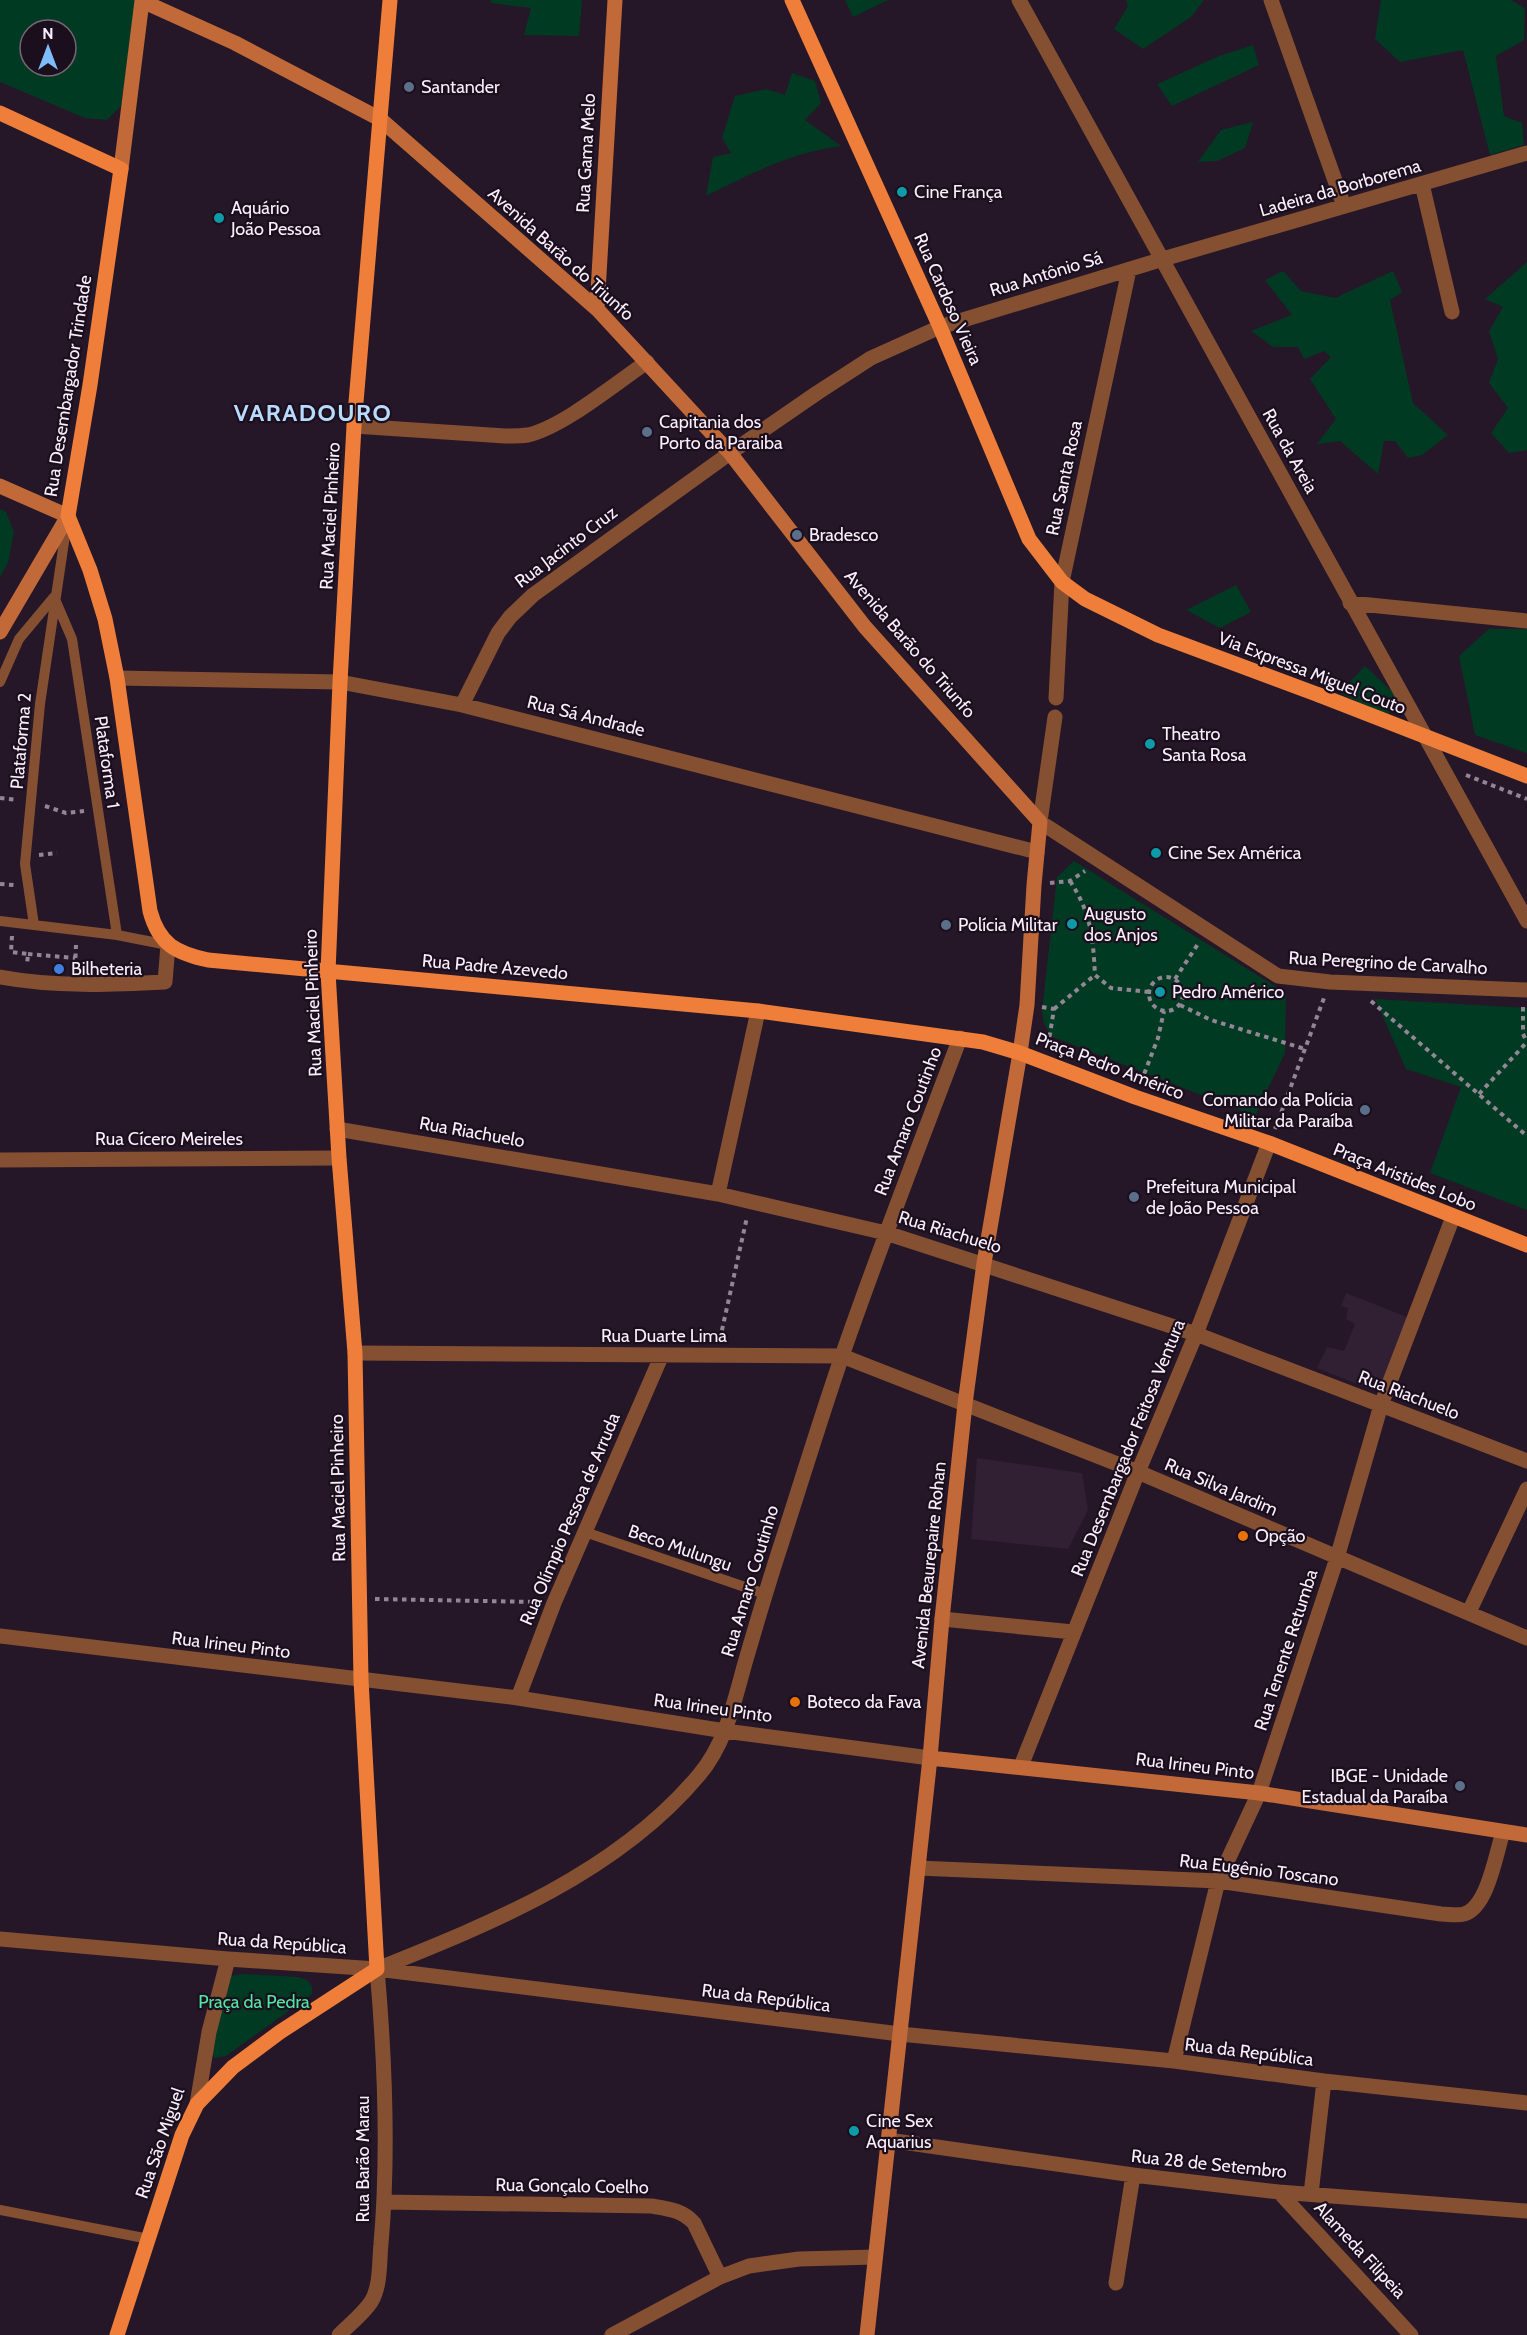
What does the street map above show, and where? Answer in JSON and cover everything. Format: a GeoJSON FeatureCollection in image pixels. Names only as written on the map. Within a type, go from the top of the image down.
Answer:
{"type":"FeatureCollection","features":[{"type":"Feature","properties":{"kind":"main road","name":"Rua Maciel Pinheiro"},"geometry":{"type":"LineString","coordinates":[[377,1969],[361,1680],[355,1353],[339,1158],[328,972],[340,682],[354,426],[390,0]]}},
{"type":"Feature","properties":{"kind":"main road","name":"Rua Gama Melo"},"geometry":{"type":"LineString","coordinates":[[597,309],[615,0]]}},
{"type":"Feature","properties":{"kind":"main road","name":"Rua Cardoso Vieira"},"geometry":{"type":"LineString","coordinates":[[792,0],[940,327],[1029,539],[1062,582],[1086,599]]}},
{"type":"Feature","properties":{"kind":"main road","name":"Avenida Barão do Triunfo"},"geometry":{"type":"LineString","coordinates":[[142,1],[235,43],[380,119],[597,309],[730,453],[865,627],[1040,822]]}},
{"type":"Feature","properties":{"kind":"main road","name":"Rua Desembargador Trindade"},"geometry":{"type":"LineString","coordinates":[[142,1],[90,385],[68,516],[90,570],[105,619],[117,678],[150,911],[154,925],[168,945]]}},
{"type":"Feature","properties":{"kind":"main road"},"geometry":{"type":"LineString","coordinates":[[0,113],[120,169]]}},
{"type":"Feature","properties":{"kind":"main road"},"geometry":{"type":"LineString","coordinates":[[0,486],[68,516],[0,632]]}},
{"type":"Feature","properties":{"kind":"main road","name":"Via Expressa Miguel Couto"},"geometry":{"type":"LineString","coordinates":[[1086,599],[1158,635],[1527,776]]}},
{"type":"Feature","properties":{"kind":"main road","name":"Praça Pedro Américo"},"geometry":{"type":"LineString","coordinates":[[1040,822],[1027,1005],[1020,1053],[1136,1098],[1269,1143]]}},
{"type":"Feature","properties":{"kind":"main road","name":"Rua Padre Azevedo"},"geometry":{"type":"LineString","coordinates":[[168,945],[186,955],[208,960],[758,1011],[960,1038],[1020,1053]]}},
{"type":"Feature","properties":{"kind":"main road","name":"Avenida Beaurepaire Rohan"},"geometry":{"type":"LineString","coordinates":[[867,2335],[930,1758],[964,1404],[984,1263],[1020,1053]]}},
{"type":"Feature","properties":{"kind":"main road","name":"Praça Aristides Lobo"},"geometry":{"type":"LineString","coordinates":[[1269,1143],[1527,1245]]}},
{"type":"Feature","properties":{"kind":"main road","name":"Rua Irineu Pinto"},"geometry":{"type":"LineString","coordinates":[[930,1758],[1021,1766],[1259,1794],[1527,1835]]}},
{"type":"Feature","properties":{"kind":"main road"},"geometry":{"type":"LineString","coordinates":[[197,2104],[233,2067],[280,2032],[377,1969]]}},
{"type":"Feature","properties":{"kind":"main road","name":"Rua São Miguel"},"geometry":{"type":"LineString","coordinates":[[117,2335],[182,2135],[197,2104]]}},
{"type":"Feature","properties":{"kind":"street","name":"Rua da Areia"},"geometry":{"type":"LineString","coordinates":[[1019,0],[1527,921]]}},
{"type":"Feature","properties":{"kind":"street"},"geometry":{"type":"LineString","coordinates":[[1271,0],[1344,206]]}},
{"type":"Feature","properties":{"kind":"street","name":"Ladeira da Borborema"},"geometry":{"type":"LineString","coordinates":[[1163,259],[1527,153]]}},
{"type":"Feature","properties":{"kind":"street"},"geometry":{"type":"LineString","coordinates":[[1422,184],[1452,312]]}},
{"type":"Feature","properties":{"kind":"street","name":"Rua Antônio Sá"},"geometry":{"type":"LineString","coordinates":[[730,453],[870,358],[940,327],[1163,259]]}},
{"type":"Feature","properties":{"kind":"street","name":"Rua Santa Rosa"},"geometry":{"type":"LineString","coordinates":[[1056,698],[1062,582],[1129,270]]}},
{"type":"Feature","properties":{"kind":"street"},"geometry":{"type":"LineString","coordinates":[[354,426],[505,436],[527,435],[547,429],[566,418],[647,362]]}},
{"type":"Feature","properties":{"kind":"street","name":"Rua Jacinto Cruz"},"geometry":{"type":"LineString","coordinates":[[462,705],[498,633],[532,595],[730,453]]}},
{"type":"Feature","properties":{"kind":"street"},"geometry":{"type":"LineString","coordinates":[[1350,603],[1527,621]]}},
{"type":"Feature","properties":{"kind":"street","name":"Rua Sá Andrade"},"geometry":{"type":"LineString","coordinates":[[117,678],[340,682],[462,705],[1037,852]]}},
{"type":"Feature","properties":{"kind":"street"},"geometry":{"type":"LineString","coordinates":[[1040,822],[1055,717]]}},
{"type":"Feature","properties":{"kind":"street","name":"Rua Peregrino de Carvalho"},"geometry":{"type":"LineString","coordinates":[[1040,822],[1278,976],[1330,982],[1526,989]]}},
{"type":"Feature","properties":{"kind":"street"},"geometry":{"type":"LineString","coordinates":[[0,977],[101,985],[165,982],[168,945]]}},
{"type":"Feature","properties":{"kind":"street"},"geometry":{"type":"LineString","coordinates":[[718,1194],[758,1011]]}},
{"type":"Feature","properties":{"kind":"street","name":"Rua Amaro Coutinho"},"geometry":{"type":"LineString","coordinates":[[377,1969],[460,1936],[534,1900],[607,1857],[675,1802],[714,1754],[726,1731],[765,1594],[842,1356],[960,1038]]}},
{"type":"Feature","properties":{"kind":"street","name":"Rua Riachuelo"},"geometry":{"type":"LineString","coordinates":[[337,1129],[718,1194],[886,1233],[984,1263],[1196,1334],[1527,1461]]}},
{"type":"Feature","properties":{"kind":"street","name":"Rua Desembargador Feitosa Ventura"},"geometry":{"type":"LineString","coordinates":[[1021,1766],[1137,1472],[1196,1334],[1269,1143]]}},
{"type":"Feature","properties":{"kind":"street","name":"Rua Cícero Meireles"},"geometry":{"type":"LineString","coordinates":[[0,1160],[339,1158]]}},
{"type":"Feature","properties":{"kind":"street","name":"Rua Tenente Retumba"},"geometry":{"type":"LineString","coordinates":[[1174,2061],[1218,1881],[1259,1794],[1337,1558],[1381,1405],[1454,1217]]}},
{"type":"Feature","properties":{"kind":"street","name":"Rua Duarte Lima"},"geometry":{"type":"LineString","coordinates":[[355,1353],[842,1356],[964,1404]]}},
{"type":"Feature","properties":{"kind":"street","name":"Rua Olímpio Pessoa de Arruda"},"geometry":{"type":"LineString","coordinates":[[518,1698],[554,1603],[661,1356]]}},
{"type":"Feature","properties":{"kind":"street","name":"Rua Silva Jardim"},"geometry":{"type":"LineString","coordinates":[[964,1404],[1137,1472],[1527,1638]]}},
{"type":"Feature","properties":{"kind":"street"},"geometry":{"type":"LineString","coordinates":[[1469,1612],[1527,1489]]}},
{"type":"Feature","properties":{"kind":"street"},"geometry":{"type":"LineString","coordinates":[[942,1619],[1073,1632]]}},
{"type":"Feature","properties":{"kind":"street","name":"Rua Irineu Pinto"},"geometry":{"type":"LineString","coordinates":[[0,1636],[518,1698],[726,1731],[930,1758]]}},
{"type":"Feature","properties":{"kind":"street","name":"Rua Eugênio Toscano"},"geometry":{"type":"LineString","coordinates":[[918,1868],[1218,1881],[1441,1914],[1464,1914],[1478,1906],[1486,1888],[1503,1832]]}},
{"type":"Feature","properties":{"kind":"street","name":"Rua da República"},"geometry":{"type":"LineString","coordinates":[[0,1939],[228,1959],[377,1969],[900,2034],[1174,2061],[1324,2081],[1527,2103]]}},
{"type":"Feature","properties":{"kind":"street","name":"Rua São Miguel"},"geometry":{"type":"LineString","coordinates":[[197,2104],[209,2032],[228,1959]]}},
{"type":"Feature","properties":{"kind":"street","name":"Rua Barão Marau"},"geometry":{"type":"LineString","coordinates":[[339,2335],[371,2302],[376,2287],[384,2202],[382,2029],[377,1969]]}},
{"type":"Feature","properties":{"kind":"street","name":"Alameda Filipeia"},"geometry":{"type":"LineString","coordinates":[[1311,2194],[1324,2081]]}},
{"type":"Feature","properties":{"kind":"street","name":"Rua 28 de Setembro"},"geometry":{"type":"LineString","coordinates":[[888,2140],[1133,2175],[1279,2192],[1527,2211]]}},
{"type":"Feature","properties":{"kind":"street"},"geometry":{"type":"LineString","coordinates":[[1116,2283],[1133,2175]]}},
{"type":"Feature","properties":{"kind":"street","name":"Alameda Filipeia"},"geometry":{"type":"LineString","coordinates":[[1279,2192],[1412,2335]]}},
{"type":"Feature","properties":{"kind":"street","name":"Rua Gonçalo Coelho"},"geometry":{"type":"LineString","coordinates":[[384,2202],[651,2206],[677,2210],[688,2216],[694,2223],[720,2277]]}},
{"type":"Feature","properties":{"kind":"street"},"geometry":{"type":"LineString","coordinates":[[612,2335],[720,2277],[749,2266],[774,2261],[875,2257]]}},
{"type":"Feature","properties":{"kind":"lane","name":"Plataforma 2"},"geometry":{"type":"LineString","coordinates":[[34,925],[26,864],[40,704],[54,596],[68,516]]}},
{"type":"Feature","properties":{"kind":"lane"},"geometry":{"type":"LineString","coordinates":[[0,681],[19,639],[54,596]]}},
{"type":"Feature","properties":{"kind":"lane","name":"Plataforma 1"},"geometry":{"type":"LineString","coordinates":[[54,596],[72,639],[117,935]]}},
{"type":"Feature","properties":{"kind":"lane"},"geometry":{"type":"LineString","coordinates":[[0,921],[78,929],[168,945]]}},
{"type":"Feature","properties":{"kind":"lane","name":"Beco Mulungu"},"geometry":{"type":"LineString","coordinates":[[585,1532],[765,1594]]}},
{"type":"Feature","properties":{"kind":"lane"},"geometry":{"type":"LineString","coordinates":[[0,2210],[149,2240]]}},
{"type":"Feature","properties":{"kind":"path"},"geometry":{"type":"LineString","coordinates":[[1441,764],[1527,799]]}},
{"type":"Feature","properties":{"kind":"path"},"geometry":{"type":"LineString","coordinates":[[0,798],[32,801],[66,813],[97,809]]}},
{"type":"Feature","properties":{"kind":"path"},"geometry":{"type":"LineString","coordinates":[[1034,885],[1070,881],[1100,861]]}},
{"type":"Feature","properties":{"kind":"path"},"geometry":{"type":"LineString","coordinates":[[1070,881],[1080,896],[1092,930],[1095,975],[1111,988],[1149,992]]}},
{"type":"Feature","properties":{"kind":"path"},"geometry":{"type":"LineString","coordinates":[[73,983],[78,929]]}},
{"type":"Feature","properties":{"kind":"path"},"geometry":{"type":"LineString","coordinates":[[1175,979],[1208,931]]}},
{"type":"Feature","properties":{"kind":"path"},"geometry":{"type":"LineString","coordinates":[[28,954],[75,958]]}},
{"type":"Feature","properties":{"kind":"path"},"geometry":{"type":"LineString","coordinates":[[1046,1062],[1054,1009],[1095,975]]}},
{"type":"Feature","properties":{"kind":"path"},"geometry":{"type":"LineString","coordinates":[[1167,976],[1175,979],[1183,989],[1184,998],[1180,1005],[1173,1010],[1164,1011],[1154,1006],[1149,992],[1152,984],[1159,978],[1167,976]]}},
{"type":"Feature","properties":{"kind":"path"},"geometry":{"type":"LineString","coordinates":[[1269,1143],[1330,982]]}},
{"type":"Feature","properties":{"kind":"path"},"geometry":{"type":"LineString","coordinates":[[1350,983],[1527,1136]]}},
{"type":"Feature","properties":{"kind":"path"},"geometry":{"type":"LineString","coordinates":[[1479,1094],[1527,1042],[1522,1027],[1526,989]]}},
{"type":"Feature","properties":{"kind":"path"},"geometry":{"type":"LineString","coordinates":[[1027,1005],[1054,1009]]}},
{"type":"Feature","properties":{"kind":"path"},"geometry":{"type":"LineString","coordinates":[[1180,1005],[1211,1020],[1305,1048]]}},
{"type":"Feature","properties":{"kind":"path"},"geometry":{"type":"LineString","coordinates":[[1136,1098],[1158,1038],[1164,1011]]}},
{"type":"Feature","properties":{"kind":"path"},"geometry":{"type":"LineString","coordinates":[[717,1356],[750,1202]]}},
{"type":"Feature","properties":{"kind":"path"},"geometry":{"type":"LineString","coordinates":[[360,1599],[554,1603]]}},
{"type":"Feature","properties":{"kind":"shaded area"},"geometry":{"type":"Polygon","coordinates":[[[1346,1293],[1407,1317],[1380,1393],[1317,1368],[1327,1347],[1344,1351],[1355,1324],[1346,1319],[1348,1308],[1341,1306],[1346,1293]]]}},
{"type":"Feature","properties":{"kind":"shaded area"},"geometry":{"type":"Polygon","coordinates":[[[977,1458],[1082,1473],[1088,1510],[1068,1549],[971,1539],[977,1458]]]}},
{"type":"Feature","properties":{"kind":"green space"},"geometry":{"type":"Polygon","coordinates":[[[0,0],[136,0],[121,106],[107,120],[85,118],[0,82],[0,0]]]}},
{"type":"Feature","properties":{"kind":"green space"},"geometry":{"type":"Polygon","coordinates":[[[491,0],[582,0],[579,36],[524,35],[531,8],[491,3],[491,0]]]}},
{"type":"Feature","properties":{"kind":"green space"},"geometry":{"type":"Polygon","coordinates":[[[845,0],[888,0],[853,17],[845,0]]]}},
{"type":"Feature","properties":{"kind":"green space"},"geometry":{"type":"Polygon","coordinates":[[[1126,0],[1204,0],[1191,17],[1143,49],[1114,29],[1128,6],[1126,0]]]}},
{"type":"Feature","properties":{"kind":"green space"},"geometry":{"type":"Polygon","coordinates":[[[1381,0],[1511,0],[1525,8],[1524,40],[1496,56],[1504,116],[1522,123],[1524,145],[1490,155],[1463,50],[1400,62],[1375,39],[1381,0]]]}},
{"type":"Feature","properties":{"kind":"green space"},"geometry":{"type":"Polygon","coordinates":[[[1253,45],[1259,65],[1172,106],[1157,84],[1219,56],[1253,45]]]}},
{"type":"Feature","properties":{"kind":"green space"},"geometry":{"type":"Polygon","coordinates":[[[792,73],[815,81],[821,103],[805,120],[841,146],[788,159],[706,196],[713,157],[731,153],[722,138],[735,96],[766,89],[785,95],[792,73]]]}},
{"type":"Feature","properties":{"kind":"green space"},"geometry":{"type":"Polygon","coordinates":[[[1253,122],[1245,148],[1217,161],[1198,162],[1221,130],[1253,122]]]}},
{"type":"Feature","properties":{"kind":"green space"},"geometry":{"type":"Polygon","coordinates":[[[1527,262],[1527,450],[1509,453],[1491,433],[1508,408],[1489,383],[1498,359],[1489,331],[1503,307],[1485,299],[1527,262]]]}},
{"type":"Feature","properties":{"kind":"green space"},"geometry":{"type":"Polygon","coordinates":[[[1283,271],[1301,291],[1335,298],[1393,271],[1402,292],[1390,300],[1413,403],[1448,435],[1422,455],[1408,458],[1395,441],[1384,441],[1378,474],[1340,441],[1317,444],[1336,419],[1310,379],[1331,357],[1324,351],[1304,359],[1298,347],[1273,347],[1251,331],[1292,315],[1265,280],[1283,271]]]}},
{"type":"Feature","properties":{"kind":"green space"},"geometry":{"type":"Polygon","coordinates":[[[0,509],[6,512],[14,532],[8,563],[0,577],[0,509]]]}},
{"type":"Feature","properties":{"kind":"green space"},"geometry":{"type":"Polygon","coordinates":[[[1236,585],[1251,612],[1220,628],[1186,610],[1236,585]]]}},
{"type":"Feature","properties":{"kind":"green space"},"geometry":{"type":"Polygon","coordinates":[[[1489,629],[1527,629],[1527,753],[1475,735],[1459,656],[1489,629]]]}},
{"type":"Feature","properties":{"kind":"green space"},"geometry":{"type":"Polygon","coordinates":[[[1365,666],[1398,697],[1388,715],[1339,693],[1365,666]]]}},
{"type":"Feature","properties":{"kind":"green space"},"geometry":{"type":"Polygon","coordinates":[[[1074,861],[1286,993],[1285,1053],[1255,1116],[1053,1037],[1044,1024],[1042,1011],[1057,877],[1074,861]]]}},
{"type":"Feature","properties":{"kind":"green space"},"geometry":{"type":"Polygon","coordinates":[[[1375,999],[1527,1008],[1527,1210],[1430,1173],[1461,1087],[1406,1069],[1375,999]]]}},
{"type":"Feature","properties":{"kind":"green space","name":"Praça da Pedra"},"geometry":{"type":"Polygon","coordinates":[[[243,1974],[299,1977],[307,1980],[312,1986],[312,1994],[226,2056],[214,2058],[211,2048],[231,1976],[243,1974]]]}},
{"type":"Feature","properties":{"kind":"place","name":"Santander"},"geometry":{"type":"Point","coordinates":[409,87]}},
{"type":"Feature","properties":{"kind":"place","name":"Cine França"},"geometry":{"type":"Point","coordinates":[902,192]}},
{"type":"Feature","properties":{"kind":"place","name":"Aquário João Pessoa"},"geometry":{"type":"Point","coordinates":[219,218]}},
{"type":"Feature","properties":{"kind":"place","name":"Capitania dos Porto da Paraiba"},"geometry":{"type":"Point","coordinates":[647,432]}},
{"type":"Feature","properties":{"kind":"place","name":"Bradesco"},"geometry":{"type":"Point","coordinates":[797,535]}},
{"type":"Feature","properties":{"kind":"place","name":"Theatro Santa Rosa"},"geometry":{"type":"Point","coordinates":[1150,744]}},
{"type":"Feature","properties":{"kind":"place","name":"Cine Sex América"},"geometry":{"type":"Point","coordinates":[1156,853]}},
{"type":"Feature","properties":{"kind":"place","name":"Augusto dos Anjos"},"geometry":{"type":"Point","coordinates":[1072,924]}},
{"type":"Feature","properties":{"kind":"place","name":"Polícia Militar"},"geometry":{"type":"Point","coordinates":[946,925]}},
{"type":"Feature","properties":{"kind":"place","name":"Bilheteria"},"geometry":{"type":"Point","coordinates":[59,969]}},
{"type":"Feature","properties":{"kind":"place","name":"Pedro Américo"},"geometry":{"type":"Point","coordinates":[1160,992]}},
{"type":"Feature","properties":{"kind":"place","name":"Comando da Polícia Militar da Paraíba"},"geometry":{"type":"Point","coordinates":[1365,1110]}},
{"type":"Feature","properties":{"kind":"place","name":"Prefeitura Municipal de João Pessoa"},"geometry":{"type":"Point","coordinates":[1134,1197]}},
{"type":"Feature","properties":{"kind":"place","name":"Opção"},"geometry":{"type":"Point","coordinates":[1243,1536]}},
{"type":"Feature","properties":{"kind":"place","name":"Boteco da Fava"},"geometry":{"type":"Point","coordinates":[795,1702]}},
{"type":"Feature","properties":{"kind":"place","name":"IBGE - Unidade Estadual da Paraíba"},"geometry":{"type":"Point","coordinates":[1460,1786]}},
{"type":"Feature","properties":{"kind":"place","name":"Cine Sex Aquarius"},"geometry":{"type":"Point","coordinates":[854,2131]}},
{"type":"Feature","properties":{"kind":"district","name":"VARADOURO"},"geometry":{"type":"Point","coordinates":[313,412]}}]}
